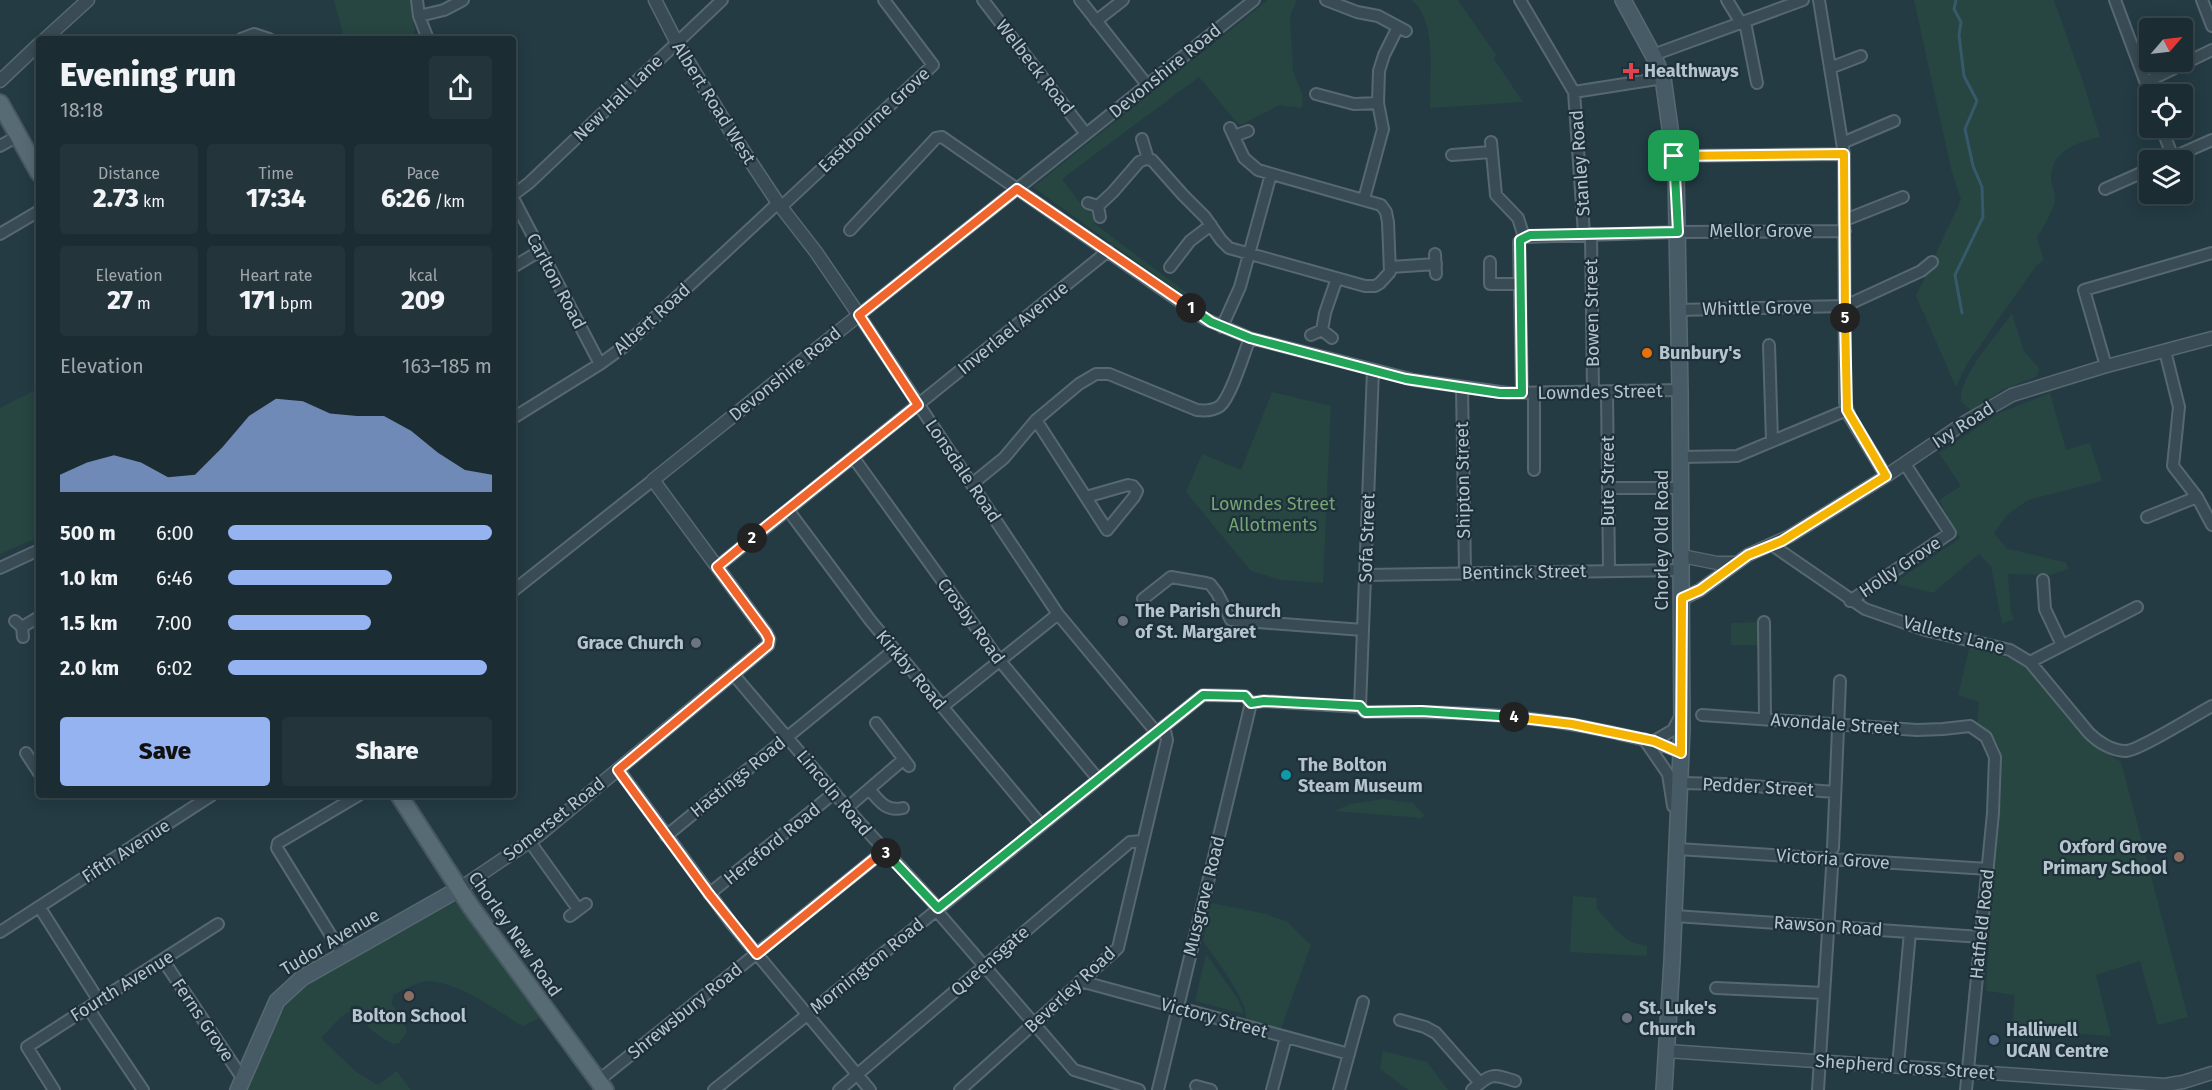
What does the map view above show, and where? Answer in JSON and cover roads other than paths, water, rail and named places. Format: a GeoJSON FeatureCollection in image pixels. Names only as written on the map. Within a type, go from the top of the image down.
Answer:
{"type":"FeatureCollection","features":[{"type":"Feature","properties":{"kind":"main road","name":"Chorley Old Road"},"geometry":{"type":"LineString","coordinates":[[1623,0],[1663,78],[1674,156],[1678,232],[1682,712],[1675,916],[1664,1090]]}},
{"type":"Feature","properties":{"kind":"main road"},"geometry":{"type":"LineString","coordinates":[[0,103],[36,168]]}},
{"type":"Feature","properties":{"kind":"main road","name":"Chorley New Road"},"geometry":{"type":"LineString","coordinates":[[401,798],[459,889],[601,1086]]}},
{"type":"Feature","properties":{"kind":"main road","name":"Tudor Avenue"},"geometry":{"type":"LineString","coordinates":[[240,1084],[278,1001],[302,978],[459,889]]}},
{"type":"Feature","properties":{"kind":"street"},"geometry":{"type":"LineString","coordinates":[[48,36],[88,0]]}},
{"type":"Feature","properties":{"kind":"street"},"geometry":{"type":"LineString","coordinates":[[417,0],[427,36]]}},
{"type":"Feature","properties":{"kind":"street"},"geometry":{"type":"LineString","coordinates":[[420,16],[444,10],[463,0]]}},
{"type":"Feature","properties":{"kind":"street","name":"Albert Road West"},"geometry":{"type":"LineString","coordinates":[[655,0],[677,42],[735,139],[779,205]]}},
{"type":"Feature","properties":{"kind":"street","name":"New Hall Lane"},"geometry":{"type":"LineString","coordinates":[[516,194],[722,0]]}},
{"type":"Feature","properties":{"kind":"street","name":"Eastbourne Grove"},"geometry":{"type":"LineString","coordinates":[[779,205],[933,65],[884,0]]}},
{"type":"Feature","properties":{"kind":"street"},"geometry":{"type":"LineString","coordinates":[[1080,0],[1148,86]]}},
{"type":"Feature","properties":{"kind":"street"},"geometry":{"type":"LineString","coordinates":[[1096,21],[1123,0]]}},
{"type":"Feature","properties":{"kind":"street","name":"Devonshire Road"},"geometry":{"type":"LineString","coordinates":[[516,589],[1254,0]]}},
{"type":"Feature","properties":{"kind":"street","name":"Stanley Road"},"geometry":{"type":"LineString","coordinates":[[1520,0],[1574,92],[1588,234]]}},
{"type":"Feature","properties":{"kind":"street"},"geometry":{"type":"LineString","coordinates":[[1727,0],[1743,22],[1757,83]]}},
{"type":"Feature","properties":{"kind":"street"},"geometry":{"type":"LineString","coordinates":[[1653,55],[1803,0]]}},
{"type":"Feature","properties":{"kind":"street"},"geometry":{"type":"LineString","coordinates":[[1819,0],[1843,148],[1847,410],[1886,476]]}},
{"type":"Feature","properties":{"kind":"street"},"geometry":{"type":"LineString","coordinates":[[2115,0],[2145,82],[2212,50]]}},
{"type":"Feature","properties":{"kind":"street"},"geometry":{"type":"LineString","coordinates":[[2202,0],[2212,26]]}},
{"type":"Feature","properties":{"kind":"street","name":"Welbeck Road"},"geometry":{"type":"LineString","coordinates":[[989,2],[1086,134]]}},
{"type":"Feature","properties":{"kind":"street"},"geometry":{"type":"LineString","coordinates":[[1325,3],[1378,16],[1402,29],[1381,62],[1378,103],[1383,129],[1364,199]]}},
{"type":"Feature","properties":{"kind":"street"},"geometry":{"type":"LineString","coordinates":[[249,36],[254,34],[271,36]]}},
{"type":"Feature","properties":{"kind":"street"},"geometry":{"type":"LineString","coordinates":[[0,81],[36,47]]}},
{"type":"Feature","properties":{"kind":"street"},"geometry":{"type":"LineString","coordinates":[[1830,68],[1861,56]]}},
{"type":"Feature","properties":{"kind":"street"},"geometry":{"type":"LineString","coordinates":[[1574,92],[1663,78]]}},
{"type":"Feature","properties":{"kind":"street"},"geometry":{"type":"LineString","coordinates":[[1316,94],[1332,92],[1354,104],[1378,103]]}},
{"type":"Feature","properties":{"kind":"street"},"geometry":{"type":"LineString","coordinates":[[1674,156],[1843,148],[1894,121]]}},
{"type":"Feature","properties":{"kind":"street"},"geometry":{"type":"LineString","coordinates":[[1095,209],[1139,162],[1148,159],[1155,161],[1211,225],[1224,245],[1233,250],[1365,286],[1375,286],[1388,276],[1391,267],[1388,222],[1386,212],[1381,205],[1258,170],[1249,164],[1240,151],[1232,132],[1248,130]]}},
{"type":"Feature","properties":{"kind":"street"},"geometry":{"type":"LineString","coordinates":[[0,146],[18,136]]}},
{"type":"Feature","properties":{"kind":"street","name":"Lowndes Street"},"geometry":{"type":"LineString","coordinates":[[850,230],[939,137],[1205,319],[1250,338],[1414,380],[1500,393],[1680,390]]}},
{"type":"Feature","properties":{"kind":"street"},"geometry":{"type":"LineString","coordinates":[[1142,139],[1148,159]]}},
{"type":"Feature","properties":{"kind":"street"},"geometry":{"type":"LineString","coordinates":[[2190,150],[2212,140]]}},
{"type":"Feature","properties":{"kind":"street"},"geometry":{"type":"LineString","coordinates":[[1452,155],[1467,159],[1491,147],[1496,195],[1518,218],[1524,237],[1520,242],[1522,393]]}},
{"type":"Feature","properties":{"kind":"street"},"geometry":{"type":"LineString","coordinates":[[1222,327],[1238,296],[1271,174]]}},
{"type":"Feature","properties":{"kind":"street"},"geometry":{"type":"LineString","coordinates":[[2105,189],[2139,174]]}},
{"type":"Feature","properties":{"kind":"street","name":"Mellor Grove"},"geometry":{"type":"LineString","coordinates":[[1524,237],[1845,226],[1903,197]]}},
{"type":"Feature","properties":{"kind":"street","name":"Carlton Road"},"geometry":{"type":"LineString","coordinates":[[516,202],[600,364]]}},
{"type":"Feature","properties":{"kind":"street","name":"Lonsdale Road"},"geometry":{"type":"LineString","coordinates":[[779,205],[820,258],[859,315],[1058,614],[1160,729]]}},
{"type":"Feature","properties":{"kind":"street","name":"Albert Road"},"geometry":{"type":"LineString","coordinates":[[516,416],[622,348],[779,205]]}},
{"type":"Feature","properties":{"kind":"street"},"geometry":{"type":"LineString","coordinates":[[0,234],[36,214]]}},
{"type":"Feature","properties":{"kind":"street"},"geometry":{"type":"LineString","coordinates":[[1170,267],[1190,241],[1211,225]]}},
{"type":"Feature","properties":{"kind":"street","name":"Bowen Street"},"geometry":{"type":"LineString","coordinates":[[1588,234],[1593,392]]}},
{"type":"Feature","properties":{"kind":"street"},"geometry":{"type":"LineString","coordinates":[[516,265],[540,251]]}},
{"type":"Feature","properties":{"kind":"street","name":"Inverlael Avenue"},"geometry":{"type":"LineString","coordinates":[[717,567],[1108,251]]}},
{"type":"Feature","properties":{"kind":"street"},"geometry":{"type":"LineString","coordinates":[[2106,366],[2084,290],[2212,254]]}},
{"type":"Feature","properties":{"kind":"street"},"geometry":{"type":"LineString","coordinates":[[1490,262],[1490,284],[1520,284]]}},
{"type":"Feature","properties":{"kind":"street","name":"Whittle Grove"},"geometry":{"type":"LineString","coordinates":[[1679,310],[1845,306],[1921,271],[1932,262]]}},
{"type":"Feature","properties":{"kind":"street"},"geometry":{"type":"LineString","coordinates":[[1391,267],[1436,264]]}},
{"type":"Feature","properties":{"kind":"street"},"geometry":{"type":"LineString","coordinates":[[1322,330],[1325,313],[1337,278]]}},
{"type":"Feature","properties":{"kind":"street"},"geometry":{"type":"LineString","coordinates":[[1311,335],[1322,330]]}},
{"type":"Feature","properties":{"kind":"street"},"geometry":{"type":"LineString","coordinates":[[1322,330],[1332,338]]}},
{"type":"Feature","properties":{"kind":"street"},"geometry":{"type":"LineString","coordinates":[[972,484],[1004,458],[1036,420],[1085,379],[1102,373],[1197,410],[1215,408],[1227,397],[1250,338]]}},
{"type":"Feature","properties":{"kind":"street","name":"Ivy Road"},"geometry":{"type":"LineString","coordinates":[[1682,598],[1700,590],[1753,553],[1790,536],[2012,395],[2106,366],[2212,338]]}},
{"type":"Feature","properties":{"kind":"street"},"geometry":{"type":"LineString","coordinates":[[1769,345],[1772,441]]}},
{"type":"Feature","properties":{"kind":"street"},"geometry":{"type":"LineString","coordinates":[[2165,351],[2179,407],[2173,466],[2197,497],[2212,525]]}},
{"type":"Feature","properties":{"kind":"street","name":"Sofa Street"},"geometry":{"type":"LineString","coordinates":[[1360,706],[1373,370]]}},
{"type":"Feature","properties":{"kind":"street","name":"Shipton Street"},"geometry":{"type":"LineString","coordinates":[[1462,387],[1464,573]]}},
{"type":"Feature","properties":{"kind":"street","name":"Bute Street"},"geometry":{"type":"LineString","coordinates":[[1607,392],[1609,571]]}},
{"type":"Feature","properties":{"kind":"street"},"geometry":{"type":"LineString","coordinates":[[1534,393],[1534,470]]}},
{"type":"Feature","properties":{"kind":"street"},"geometry":{"type":"LineString","coordinates":[[1681,457],[1737,456],[1847,410]]}},
{"type":"Feature","properties":{"kind":"street"},"geometry":{"type":"LineString","coordinates":[[1036,420],[1107,530],[1137,491],[1133,486],[1125,485],[1086,497]]}},
{"type":"Feature","properties":{"kind":"street","name":"Crosby Road"},"geometry":{"type":"LineString","coordinates":[[853,457],[1000,661],[1098,779]]}},
{"type":"Feature","properties":{"kind":"street","name":"Holly Grove"},"geometry":{"type":"LineString","coordinates":[[1850,601],[1950,534],[1905,464]]}},
{"type":"Feature","properties":{"kind":"street","name":"Somerset Road"},"geometry":{"type":"LineString","coordinates":[[459,889],[530,842],[768,645],[769,639],[653,480]]}},
{"type":"Feature","properties":{"kind":"street"},"geometry":{"type":"LineString","coordinates":[[1608,488],[1681,488]]}},
{"type":"Feature","properties":{"kind":"street"},"geometry":{"type":"LineString","coordinates":[[2147,517],[2197,497]]}},
{"type":"Feature","properties":{"kind":"street","name":"Kirkby Road"},"geometry":{"type":"LineString","coordinates":[[788,510],[894,650],[1041,825]]}},
{"type":"Feature","properties":{"kind":"street","name":"Valletts Lane"},"geometry":{"type":"LineString","coordinates":[[1772,545],[1819,576],[1850,601],[1865,609],[1925,630],[2012,651],[2030,662],[2094,738],[2120,751],[2132,750],[2212,706]]}},
{"type":"Feature","properties":{"kind":"street"},"geometry":{"type":"LineString","coordinates":[[0,568],[36,551]]}},
{"type":"Feature","properties":{"kind":"street"},"geometry":{"type":"LineString","coordinates":[[1682,563],[1736,563]]}},
{"type":"Feature","properties":{"kind":"street","name":"Bentinck Street"},"geometry":{"type":"LineString","coordinates":[[1365,575],[1609,571],[1682,563]]}},
{"type":"Feature","properties":{"kind":"street"},"geometry":{"type":"LineString","coordinates":[[1143,599],[1172,577],[1203,582],[1213,588],[1231,621],[1363,630]]}},
{"type":"Feature","properties":{"kind":"street"},"geometry":{"type":"LineString","coordinates":[[2043,580],[2044,609],[2062,645]]}},
{"type":"Feature","properties":{"kind":"street"},"geometry":{"type":"LineString","coordinates":[[2030,662],[2138,607]]}},
{"type":"Feature","properties":{"kind":"street"},"geometry":{"type":"LineString","coordinates":[[942,707],[1058,614]]}},
{"type":"Feature","properties":{"kind":"street"},"geometry":{"type":"LineString","coordinates":[[20,629],[36,619]]}},
{"type":"Feature","properties":{"kind":"street"},"geometry":{"type":"LineString","coordinates":[[1764,622],[1765,719]]}},
{"type":"Feature","properties":{"kind":"street","name":"Hastings Road"},"geometry":{"type":"LineString","coordinates":[[666,836],[894,650]]}},
{"type":"Feature","properties":{"kind":"street","name":"Lincoln Road"},"geometry":{"type":"LineString","coordinates":[[733,674],[1074,1070],[1139,1090]]}},
{"type":"Feature","properties":{"kind":"street"},"geometry":{"type":"LineString","coordinates":[[1833,848],[1840,681]]}},
{"type":"Feature","properties":{"kind":"street","name":"Mornington Road"},"geometry":{"type":"LineString","coordinates":[[714,1090],[1203,695],[1245,696],[1251,703],[1264,701],[1360,706],[1365,712],[1421,711],[1529,718],[1572,724],[1649,740],[1681,753]]}},
{"type":"Feature","properties":{"kind":"street","name":"Musgrave Road"},"geometry":{"type":"LineString","coordinates":[[1158,1090],[1251,703]]}},
{"type":"Feature","properties":{"kind":"street"},"geometry":{"type":"LineString","coordinates":[[1678,849],[1671,782],[1649,740],[1673,730],[1682,712]]}},
{"type":"Feature","properties":{"kind":"street","name":"Avondale Street"},"geometry":{"type":"LineString","coordinates":[[1702,715],[1917,730],[1943,729],[1968,722],[1986,737],[1995,757]]}},
{"type":"Feature","properties":{"kind":"street"},"geometry":{"type":"LineString","coordinates":[[847,808],[907,762],[876,723]]}},
{"type":"Feature","properties":{"kind":"street","name":"Beverley Road"},"geometry":{"type":"LineString","coordinates":[[962,1089],[1120,944],[1167,740],[1160,729]]}},
{"type":"Feature","properties":{"kind":"street"},"geometry":{"type":"LineString","coordinates":[[26,753],[36,768]]}},
{"type":"Feature","properties":{"kind":"street","name":"Hatfield Road"},"geometry":{"type":"LineString","coordinates":[[1966,1090],[1993,813],[1995,757]]}},
{"type":"Feature","properties":{"kind":"street"},"geometry":{"type":"LineString","coordinates":[[618,770],[709,894],[870,1090]]}},
{"type":"Feature","properties":{"kind":"street","name":"Pedder Street"},"geometry":{"type":"LineString","coordinates":[[1680,783],[1836,792]]}},
{"type":"Feature","properties":{"kind":"street"},"geometry":{"type":"LineString","coordinates":[[869,789],[886,807],[903,808]]}},
{"type":"Feature","properties":{"kind":"street","name":"Hereford Road"},"geometry":{"type":"LineString","coordinates":[[709,894],[834,793]]}},
{"type":"Feature","properties":{"kind":"street","name":"Fifth Avenue"},"geometry":{"type":"LineString","coordinates":[[0,932],[207,798]]}},
{"type":"Feature","properties":{"kind":"street"},"geometry":{"type":"LineString","coordinates":[[343,955],[277,848],[278,843],[354,798]]}},
{"type":"Feature","properties":{"kind":"street","name":"Queensgate"},"geometry":{"type":"LineString","coordinates":[[839,1090],[1130,842],[1143,841]]}},
{"type":"Feature","properties":{"kind":"street"},"geometry":{"type":"LineString","coordinates":[[530,842],[578,910]]}},
{"type":"Feature","properties":{"kind":"street","name":"Victoria Grove"},"geometry":{"type":"LineString","coordinates":[[1678,849],[1988,869]]}},
{"type":"Feature","properties":{"kind":"street","name":"Shrewsbury Road"},"geometry":{"type":"LineString","coordinates":[[601,1086],[757,954],[884,851]]}},
{"type":"Feature","properties":{"kind":"street"},"geometry":{"type":"LineString","coordinates":[[1818,1090],[1832,868]]}},
{"type":"Feature","properties":{"kind":"street"},"geometry":{"type":"LineString","coordinates":[[40,908],[99,1000]]}},
{"type":"Feature","properties":{"kind":"street","name":"Rawson Road"},"geometry":{"type":"LineString","coordinates":[[1675,916],[1981,937]]}},
{"type":"Feature","properties":{"kind":"street","name":"Fourth Avenue"},"geometry":{"type":"LineString","coordinates":[[54,1090],[27,1047],[218,924]]}},
{"type":"Feature","properties":{"kind":"street"},"geometry":{"type":"LineString","coordinates":[[1898,1066],[1910,932]]}},
{"type":"Feature","properties":{"kind":"street","name":"Ferns Grove"},"geometry":{"type":"LineString","coordinates":[[163,960],[240,1084]]}},
{"type":"Feature","properties":{"kind":"street","name":"Victory Street"},"geometry":{"type":"LineString","coordinates":[[1080,981],[1349,1054]]}},
{"type":"Feature","properties":{"kind":"street"},"geometry":{"type":"LineString","coordinates":[[1716,988],[1824,993]]}},
{"type":"Feature","properties":{"kind":"street"},"geometry":{"type":"LineString","coordinates":[[1339,1090],[1363,1002]]}},
{"type":"Feature","properties":{"kind":"street"},"geometry":{"type":"LineString","coordinates":[[88,1008],[143,1090]]}},
{"type":"Feature","properties":{"kind":"street"},"geometry":{"type":"LineString","coordinates":[[1400,1020],[1425,1027],[1436,1033],[1476,1086],[1486,1077],[1495,1075],[1515,1081]]}},
{"type":"Feature","properties":{"kind":"street"},"geometry":{"type":"LineString","coordinates":[[1272,1090],[1286,1037]]}},
{"type":"Feature","properties":{"kind":"street","name":"Shepherd Cross Street"},"geometry":{"type":"LineString","coordinates":[[1667,1051],[2165,1085],[2212,1073]]}},
{"type":"Feature","properties":{"kind":"street"},"geometry":{"type":"LineString","coordinates":[[1196,1086],[1211,1090]]}},
{"type":"Feature","properties":{"kind":"waterway"},"geometry":{"type":"LineString","coordinates":[[1956,0],[1954,9],[1961,22],[1959,35],[1964,76],[1977,101],[1965,129],[1973,166],[1982,187],[1983,217],[1955,275],[1962,313]]}},
{"type":"Feature","properties":{"kind":"place","name":"Healthways"},"geometry":{"type":"Point","coordinates":[1631,71]}},
{"type":"Feature","properties":{"kind":"place","name":"Bunbury's"},"geometry":{"type":"Point","coordinates":[1647,353]}},
{"type":"Feature","properties":{"kind":"place","name":"The Parish Church of St. Margaret"},"geometry":{"type":"Point","coordinates":[1123,621]}},
{"type":"Feature","properties":{"kind":"place","name":"Grace Church"},"geometry":{"type":"Point","coordinates":[696,643]}},
{"type":"Feature","properties":{"kind":"place","name":"The Bolton Steam Museum"},"geometry":{"type":"Point","coordinates":[1286,775]}},
{"type":"Feature","properties":{"kind":"place","name":"Oxford Grove Primary School"},"geometry":{"type":"Point","coordinates":[2179,857]}},
{"type":"Feature","properties":{"kind":"place","name":"Bolton School"},"geometry":{"type":"Point","coordinates":[409,996]}},
{"type":"Feature","properties":{"kind":"place","name":"St. Luke's Church"},"geometry":{"type":"Point","coordinates":[1627,1018]}},
{"type":"Feature","properties":{"kind":"place","name":"Halliwell UCAN Centre"},"geometry":{"type":"Point","coordinates":[1994,1040]}},
{"type":"Feature","properties":{"kind":"park label","name":"Lowndes Street Allotments"},"geometry":{"type":"Point","coordinates":[1273,514]}}]}
